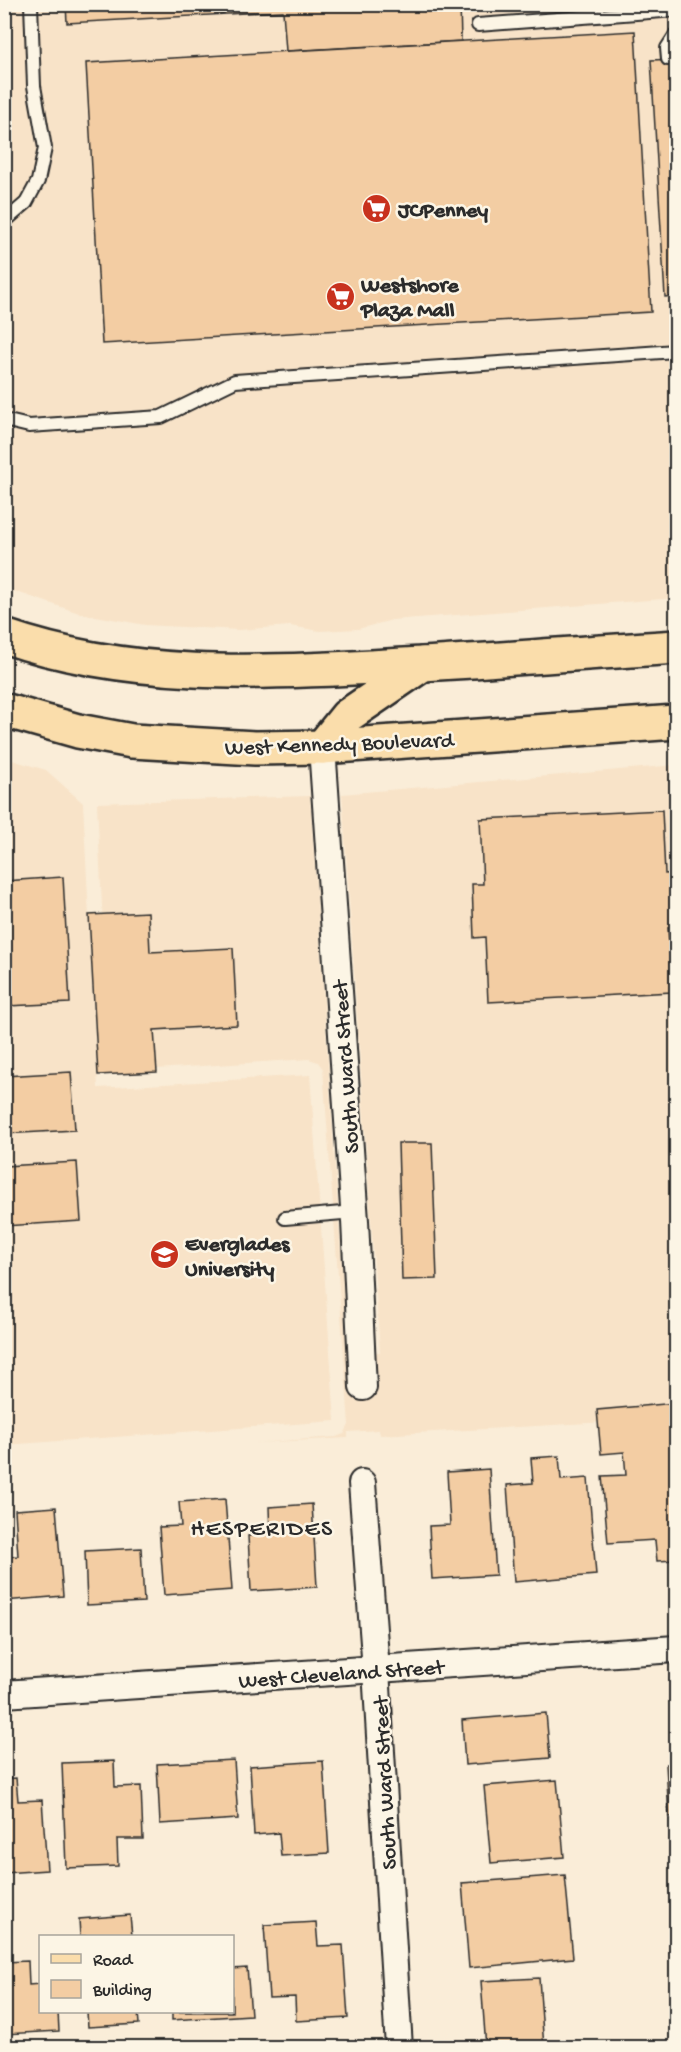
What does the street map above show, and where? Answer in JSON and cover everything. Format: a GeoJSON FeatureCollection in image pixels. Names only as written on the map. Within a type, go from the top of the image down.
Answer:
{"type":"FeatureCollection","features":[{"type":"Feature","properties":{"kind":"main road"},"geometry":{"type":"LineString","coordinates":[[12,640],[96,658],[179,670],[266,673],[676,648]]}},
{"type":"Feature","properties":{"kind":"main road"},"geometry":{"type":"LineString","coordinates":[[322,747],[347,716],[423,664]]}},
{"type":"Feature","properties":{"kind":"main road","name":"West Kennedy Boulevard"},"geometry":{"type":"LineString","coordinates":[[4,710],[78,731],[132,741],[192,746],[322,747],[676,722]]}},
{"type":"Feature","properties":{"kind":"street","name":"South Ward Street"},"geometry":{"type":"LineString","coordinates":[[322,747],[354,1212],[363,1387]]}},
{"type":"Feature","properties":{"kind":"street","name":"South Ward Street"},"geometry":{"type":"LineString","coordinates":[[362,1483],[399,2048]]}},
{"type":"Feature","properties":{"kind":"street","name":"West Cleveland Street"},"geometry":{"type":"LineString","coordinates":[[4,1694],[676,1649]]}},
{"type":"Feature","properties":{"kind":"lane"},"geometry":{"type":"LineString","coordinates":[[4,222],[26,203],[38,181],[45,148],[34,86],[31,4]]}},
{"type":"Feature","properties":{"kind":"lane"},"geometry":{"type":"LineString","coordinates":[[478,25],[676,10]]}},
{"type":"Feature","properties":{"kind":"lane"},"geometry":{"type":"LineString","coordinates":[[668,59],[667,48],[676,34]]}},
{"type":"Feature","properties":{"kind":"lane"},"geometry":{"type":"LineString","coordinates":[[4,420],[29,426],[161,417],[235,381],[676,351]]}},
{"type":"Feature","properties":{"kind":"lane"},"geometry":{"type":"LineString","coordinates":[[285,1218],[354,1212]]}},
{"type":"Feature","properties":{"kind":"shaded area","name":"Westshore Plaza Mall"},"geometry":{"type":"Polygon","coordinates":[[[5,5],[676,5],[676,598],[392,620],[358,629],[320,631],[290,626],[239,630],[145,625],[79,613],[5,588],[5,5]]]}},
{"type":"Feature","properties":{"kind":"shaded area","name":"Everglades University"},"geometry":{"type":"Polygon","coordinates":[[[5,758],[46,770],[83,803],[98,1088],[310,1075],[335,1421],[5,1445],[5,758]]]}},
{"type":"Feature","properties":{"kind":"shaded area"},"geometry":{"type":"Polygon","coordinates":[[[676,765],[676,1418],[380,1435],[379,1430],[348,1432],[348,1438],[255,1443],[336,1437],[344,1434],[349,1425],[323,1069],[318,1062],[309,1059],[110,1072],[97,803],[310,796],[348,1355],[380,1352],[342,794],[676,765]]]}},
{"type":"Feature","properties":{"kind":"building"},"geometry":{"type":"Polygon","coordinates":[[[66,4],[460,4],[461,41],[286,51],[283,11],[67,23],[66,4]]]}},
{"type":"Feature","properties":{"kind":"building"},"geometry":{"type":"Polygon","coordinates":[[[635,31],[651,312],[102,344],[86,63],[635,31]]]}},
{"type":"Feature","properties":{"kind":"building"},"geometry":{"type":"Polygon","coordinates":[[[676,59],[676,296],[665,297],[651,60],[676,59]]]}},
{"type":"Feature","properties":{"kind":"building"},"geometry":{"type":"Polygon","coordinates":[[[662,810],[665,874],[676,873],[676,927],[668,927],[672,992],[488,1002],[485,937],[474,938],[472,884],[483,884],[480,819],[662,810]]]}},
{"type":"Feature","properties":{"kind":"building"},"geometry":{"type":"Polygon","coordinates":[[[63,877],[70,1003],[7,1006],[8,1028],[4,1029],[4,881],[63,877]]]}},
{"type":"Feature","properties":{"kind":"building"},"geometry":{"type":"Polygon","coordinates":[[[148,912],[150,952],[233,948],[237,1025],[154,1030],[157,1072],[98,1075],[89,915],[148,912]]]}},
{"type":"Feature","properties":{"kind":"building"},"geometry":{"type":"Polygon","coordinates":[[[71,1072],[75,1130],[4,1134],[4,1076],[71,1072]]]}},
{"type":"Feature","properties":{"kind":"building"},"geometry":{"type":"Polygon","coordinates":[[[398,1143],[432,1143],[437,1279],[402,1280],[398,1143]]]}},
{"type":"Feature","properties":{"kind":"building"},"geometry":{"type":"Polygon","coordinates":[[[77,1162],[81,1221],[4,1226],[4,1166],[77,1162]]]}},
{"type":"Feature","properties":{"kind":"building"},"geometry":{"type":"Polygon","coordinates":[[[676,1403],[676,1560],[657,1561],[655,1540],[608,1543],[602,1476],[626,1475],[624,1452],[601,1454],[597,1410],[676,1403]]]}},
{"type":"Feature","properties":{"kind":"building"},"geometry":{"type":"Polygon","coordinates":[[[559,1456],[561,1480],[588,1478],[596,1575],[514,1582],[507,1485],[533,1483],[531,1458],[559,1456]]]}},
{"type":"Feature","properties":{"kind":"building"},"geometry":{"type":"Polygon","coordinates":[[[489,1469],[496,1575],[432,1579],[429,1526],[450,1525],[447,1472],[489,1469]]]}},
{"type":"Feature","properties":{"kind":"building"},"geometry":{"type":"Polygon","coordinates":[[[225,1499],[232,1590],[164,1595],[159,1527],[181,1526],[179,1502],[225,1499]]]}},
{"type":"Feature","properties":{"kind":"building"},"geometry":{"type":"Polygon","coordinates":[[[312,1504],[317,1587],[251,1591],[248,1536],[270,1534],[269,1507],[312,1504]]]}},
{"type":"Feature","properties":{"kind":"building"},"geometry":{"type":"Polygon","coordinates":[[[56,1507],[63,1596],[4,1601],[4,1557],[18,1556],[15,1510],[56,1507]]]}},
{"type":"Feature","properties":{"kind":"building"},"geometry":{"type":"Polygon","coordinates":[[[141,1548],[144,1602],[87,1605],[85,1551],[141,1548]]]}},
{"type":"Feature","properties":{"kind":"building"},"geometry":{"type":"Polygon","coordinates":[[[546,1713],[550,1758],[465,1765],[462,1720],[546,1713]]]}},
{"type":"Feature","properties":{"kind":"building"},"geometry":{"type":"Polygon","coordinates":[[[234,1760],[238,1819],[160,1824],[157,1764],[234,1760]]]}},
{"type":"Feature","properties":{"kind":"building"},"geometry":{"type":"Polygon","coordinates":[[[114,1761],[115,1787],[141,1786],[143,1839],[117,1839],[118,1866],[66,1868],[62,1763],[114,1761]]]}},
{"type":"Feature","properties":{"kind":"building"},"geometry":{"type":"Polygon","coordinates":[[[323,1761],[329,1853],[281,1856],[279,1833],[254,1835],[250,1766],[323,1761]]]}},
{"type":"Feature","properties":{"kind":"building"},"geometry":{"type":"Polygon","coordinates":[[[666,1764],[676,1764],[676,1817],[669,1817],[666,1764]]]}},
{"type":"Feature","properties":{"kind":"building"},"geometry":{"type":"Polygon","coordinates":[[[16,1778],[18,1801],[42,1800],[47,1870],[4,1873],[4,1779],[16,1778]]]}},
{"type":"Feature","properties":{"kind":"building"},"geometry":{"type":"Polygon","coordinates":[[[557,1780],[564,1857],[491,1863],[484,1786],[557,1780]]]}},
{"type":"Feature","properties":{"kind":"building"},"geometry":{"type":"Polygon","coordinates":[[[565,1875],[573,1958],[469,1968],[462,1883],[565,1875]]]}},
{"type":"Feature","properties":{"kind":"building"},"geometry":{"type":"Polygon","coordinates":[[[130,1915],[132,1935],[80,1935],[79,1919],[130,1915]]]}},
{"type":"Feature","properties":{"kind":"building"},"geometry":{"type":"Polygon","coordinates":[[[316,1922],[318,1946],[343,1945],[348,2018],[296,2021],[295,1997],[269,1998],[264,1925],[316,1922]]]}},
{"type":"Feature","properties":{"kind":"building"},"geometry":{"type":"Polygon","coordinates":[[[28,1961],[29,1985],[39,1984],[39,2013],[58,2013],[59,2031],[4,2034],[4,1962],[28,1961]]]}},
{"type":"Feature","properties":{"kind":"building"},"geometry":{"type":"Polygon","coordinates":[[[247,1968],[251,2015],[172,2020],[172,2013],[234,2013],[234,1969],[247,1968]]]}},
{"type":"Feature","properties":{"kind":"building"},"geometry":{"type":"Polygon","coordinates":[[[539,1978],[544,2048],[486,2048],[481,1981],[539,1978]]]}},
{"type":"Feature","properties":{"kind":"building"},"geometry":{"type":"Polygon","coordinates":[[[87,2013],[138,2013],[139,2024],[88,2027],[87,2013]]]}},
{"type":"Feature","properties":{"kind":"place","name":"JCPenney"},"geometry":{"type":"Point","coordinates":[377,208]}},
{"type":"Feature","properties":{"kind":"place","name":"Westshore Plaza Mall"},"geometry":{"type":"Point","coordinates":[340,296]}},
{"type":"Feature","properties":{"kind":"place","name":"Everglades University"},"geometry":{"type":"Point","coordinates":[164,1255]}},
{"type":"Feature","properties":{"kind":"district","name":"HESPERIDES"},"geometry":{"type":"Point","coordinates":[262,1527]}}]}
